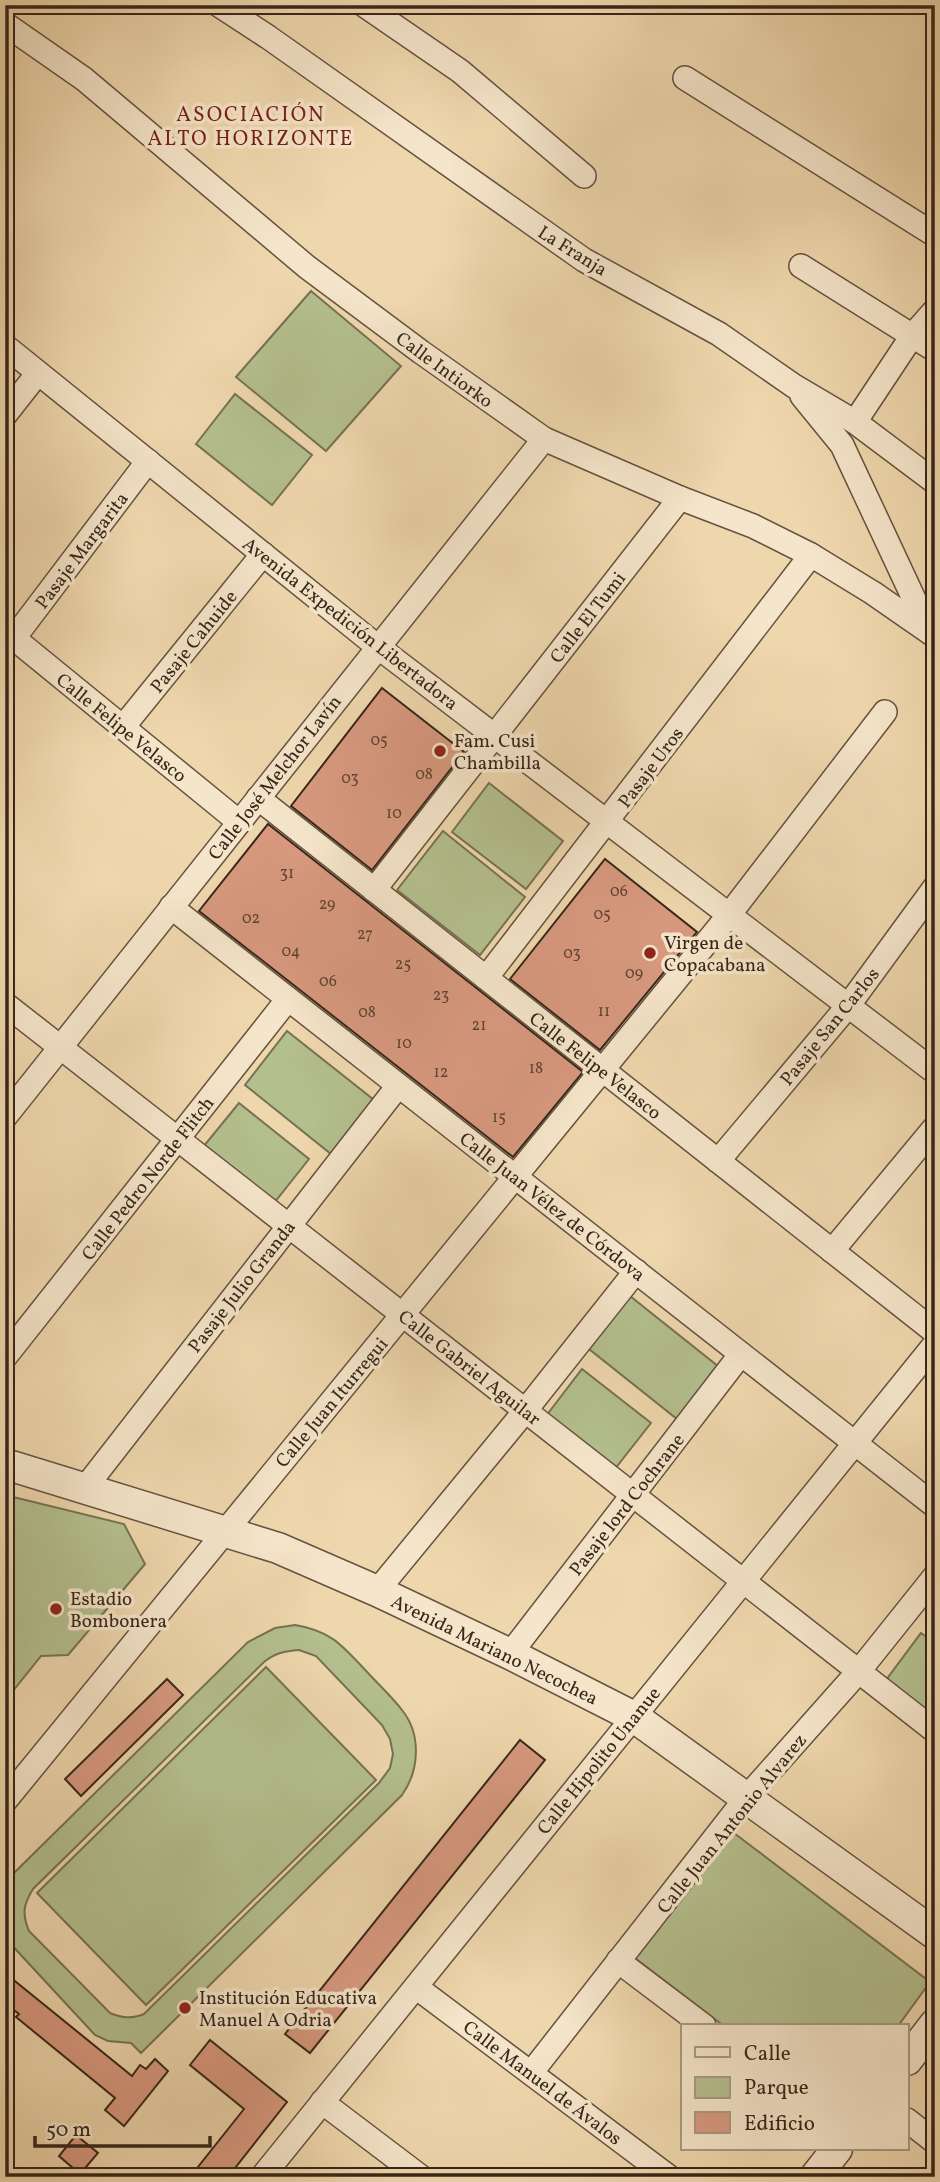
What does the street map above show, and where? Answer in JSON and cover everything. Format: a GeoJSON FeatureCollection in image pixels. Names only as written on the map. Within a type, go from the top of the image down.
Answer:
{"type":"FeatureCollection","features":[{"type":"Feature","properties":{"kind":"street","name":"La Franja"},"geometry":{"type":"LineString","coordinates":[[219,5],[584,260],[719,334],[794,386],[855,422],[935,482]]}},
{"type":"Feature","properties":{"kind":"street"},"geometry":{"type":"LineString","coordinates":[[364,5],[460,71],[584,176]]}},
{"type":"Feature","properties":{"kind":"street","name":"Calle Intiorko"},"geometry":{"type":"LineString","coordinates":[[5,24],[84,79],[307,267],[544,439],[752,526],[811,555],[932,634]]}},
{"type":"Feature","properties":{"kind":"street"},"geometry":{"type":"LineString","coordinates":[[685,78],[935,235]]}},
{"type":"Feature","properties":{"kind":"street"},"geometry":{"type":"LineString","coordinates":[[801,266],[935,350]]}},
{"type":"Feature","properties":{"kind":"street"},"geometry":{"type":"LineString","coordinates":[[855,422],[912,336],[935,310]]}},
{"type":"Feature","properties":{"kind":"street","name":"Avenida Expedición Libertadora"},"geometry":{"type":"LineString","coordinates":[[5,346],[378,647],[935,1072]]}},
{"type":"Feature","properties":{"kind":"street"},"geometry":{"type":"LineString","coordinates":[[5,415],[38,373]]}},
{"type":"Feature","properties":{"kind":"street"},"geometry":{"type":"LineString","coordinates":[[794,386],[842,445],[932,634]]}},
{"type":"Feature","properties":{"kind":"street","name":"Calle José Melchor Lavín"},"geometry":{"type":"LineString","coordinates":[[5,1117],[544,439]]}},
{"type":"Feature","properties":{"kind":"street","name":"Pasaje Margarita"},"geometry":{"type":"LineString","coordinates":[[9,635],[148,461]]}},
{"type":"Feature","properties":{"kind":"street","name":"Calle El Tumi"},"geometry":{"type":"LineString","coordinates":[[374,890],[680,498]]}},
{"type":"Feature","properties":{"kind":"street","name":"Pasaje Cahuide"},"geometry":{"type":"LineString","coordinates":[[123,727],[263,554]]}},
{"type":"Feature","properties":{"kind":"street","name":"Pasaje Uros"},"geometry":{"type":"LineString","coordinates":[[486,978],[811,555]]}},
{"type":"Feature","properties":{"kind":"street","name":"Calle Felipe Velasco"},"geometry":{"type":"LineString","coordinates":[[9,635],[239,822]]}},
{"type":"Feature","properties":{"kind":"street","name":"Calle Juan Iturregui"},"geometry":{"type":"LineString","coordinates":[[5,1801],[729,915],[885,712]]}},
{"type":"Feature","properties":{"kind":"street","name":"Calle Felipe Velasco"},"geometry":{"type":"LineString","coordinates":[[258,798],[935,1332]]}},
{"type":"Feature","properties":{"kind":"street","name":"Pasaje San Carlos"},"geometry":{"type":"LineString","coordinates":[[718,1161],[848,1006],[935,887]]}},
{"type":"Feature","properties":{"kind":"street","name":"Calle Juan Vélez de Córdova"},"geometry":{"type":"LineString","coordinates":[[171,907],[935,1506]]}},
{"type":"Feature","properties":{"kind":"street","name":"Calle Pedro Norde Flitch"},"geometry":{"type":"LineString","coordinates":[[5,1357],[288,999]]}},
{"type":"Feature","properties":{"kind":"street","name":"Calle Gabriel Aguilar"},"geometry":{"type":"LineString","coordinates":[[5,1004],[935,1731]]}},
{"type":"Feature","properties":{"kind":"street","name":"Pasaje Julio Granda"},"geometry":{"type":"LineString","coordinates":[[85,1488],[398,1086]]}},
{"type":"Feature","properties":{"kind":"street"},"geometry":{"type":"LineString","coordinates":[[832,1251],[935,1127]]}},
{"type":"Feature","properties":{"kind":"street"},"geometry":{"type":"LineString","coordinates":[[377,1591],[636,1271]]}},
{"type":"Feature","properties":{"kind":"street","name":"Calle Hipolito Unanue"},"geometry":{"type":"LineString","coordinates":[[262,2177],[935,1344]]}},
{"type":"Feature","properties":{"kind":"street","name":"Pasaje lord Cochrane"},"geometry":{"type":"LineString","coordinates":[[510,1654],[741,1354]]}},
{"type":"Feature","properties":{"kind":"street","name":"Avenida Mariano Necochea"},"geometry":{"type":"LineString","coordinates":[[5,1464],[278,1548],[510,1654],[634,1717],[935,1934]]}},
{"type":"Feature","properties":{"kind":"street","name":"Calle Juan Antonio Alvarez"},"geometry":{"type":"LineString","coordinates":[[531,2073],[746,1798],[859,1671],[935,1576]]}},
{"type":"Feature","properties":{"kind":"street"},"geometry":{"type":"LineString","coordinates":[[618,1961],[701,2024]]}},
{"type":"Feature","properties":{"kind":"street","name":"Calle Manuel de Ávalos"},"geometry":{"type":"LineString","coordinates":[[416,1987],[669,2177]]}},
{"type":"Feature","properties":{"kind":"street"},"geometry":{"type":"LineString","coordinates":[[908,2059],[935,2024]]}},
{"type":"Feature","properties":{"kind":"street"},"geometry":{"type":"LineString","coordinates":[[323,2102],[421,2177]]}},
{"type":"Feature","properties":{"kind":"street"},"geometry":{"type":"LineString","coordinates":[[908,2121],[935,2142]]}},
{"type":"Feature","properties":{"kind":"street"},"geometry":{"type":"LineString","coordinates":[[815,2177],[835,2150]]}},
{"type":"Feature","properties":{"kind":"green space"},"geometry":{"type":"Polygon","coordinates":[[[311,291],[401,366],[326,451],[236,377],[311,291]]]}},
{"type":"Feature","properties":{"kind":"green space"},"geometry":{"type":"Polygon","coordinates":[[[235,394],[312,455],[272,505],[196,444],[235,394]]]}},
{"type":"Feature","properties":{"kind":"green space"},"geometry":{"type":"Polygon","coordinates":[[[489,783],[563,841],[526,889],[452,832],[489,783]]]}},
{"type":"Feature","properties":{"kind":"green space"},"geometry":{"type":"Polygon","coordinates":[[[443,831],[525,897],[480,955],[397,890],[443,831]]]}},
{"type":"Feature","properties":{"kind":"green space"},"geometry":{"type":"Polygon","coordinates":[[[287,1031],[374,1100],[331,1154],[245,1085],[287,1031]]]}},
{"type":"Feature","properties":{"kind":"green space"},"geometry":{"type":"Polygon","coordinates":[[[239,1103],[309,1159],[274,1203],[203,1147],[239,1103]]]}},
{"type":"Feature","properties":{"kind":"green space"},"geometry":{"type":"Polygon","coordinates":[[[630,1296],[719,1367],[677,1419],[589,1349],[630,1296]]]}},
{"type":"Feature","properties":{"kind":"green space"},"geometry":{"type":"Polygon","coordinates":[[[582,1369],[651,1423],[614,1470],[546,1416],[582,1369]]]}},
{"type":"Feature","properties":{"kind":"green space","name":"Estadio Bombonera"},"geometry":{"type":"Polygon","coordinates":[[[5,1495],[124,1524],[145,1564],[68,1655],[41,1656],[5,1701],[5,1495]]]}},
{"type":"Feature","properties":{"kind":"green space"},"geometry":{"type":"Polygon","coordinates":[[[295,1625],[329,1636],[390,1696],[413,1730],[416,1753],[412,1775],[402,1795],[141,2053],[131,2043],[108,2041],[95,2035],[7,1940],[5,1886],[14,1873],[248,1642],[275,1628],[295,1625]],[[294,1650],[264,1662],[33,1889],[25,1905],[25,1920],[29,1931],[110,2013],[127,2017],[144,2014],[379,1783],[390,1768],[393,1754],[390,1739],[382,1725],[316,1656],[294,1650]]]}},
{"type":"Feature","properties":{"kind":"green space"},"geometry":{"type":"Polygon","coordinates":[[[921,1633],[935,1643],[935,1717],[886,1680],[921,1633]]]}},
{"type":"Feature","properties":{"kind":"green space"},"geometry":{"type":"Polygon","coordinates":[[[266,1667],[376,1780],[146,2005],[37,1893],[266,1667]]]}},
{"type":"Feature","properties":{"kind":"green space"},"geometry":{"type":"Polygon","coordinates":[[[734,1833],[930,1982],[899,2024],[721,2024],[635,1958],[734,1833]]]}},
{"type":"Feature","properties":{"kind":"building"},"geometry":{"type":"Polygon","coordinates":[[[382,688],[464,752],[372,870],[291,806],[382,688]]]}},
{"type":"Feature","properties":{"kind":"building"},"geometry":{"type":"Polygon","coordinates":[[[268,824],[583,1072],[513,1157],[199,911],[268,824]]]}},
{"type":"Feature","properties":{"kind":"building"},"geometry":{"type":"Polygon","coordinates":[[[605,859],[697,932],[600,1050],[510,979],[605,859]]]}},
{"type":"Feature","properties":{"kind":"building"},"geometry":{"type":"Polygon","coordinates":[[[167,1679],[183,1695],[81,1796],[65,1779],[167,1679]]]}},
{"type":"Feature","properties":{"kind":"building"},"geometry":{"type":"Polygon","coordinates":[[[520,1740],[545,1760],[310,2053],[285,2034],[520,1740]]]}},
{"type":"Feature","properties":{"kind":"building"},"geometry":{"type":"Polygon","coordinates":[[[5,1973],[132,2076],[140,2065],[146,2069],[155,2059],[168,2071],[124,2126],[105,2110],[115,2098],[16,2017],[19,2014],[5,2003],[5,1973]]]}},
{"type":"Feature","properties":{"kind":"building"},"geometry":{"type":"Polygon","coordinates":[[[210,2040],[287,2102],[228,2177],[190,2177],[244,2109],[190,2065],[210,2040]]]}},
{"type":"Feature","properties":{"kind":"building"},"geometry":{"type":"Polygon","coordinates":[[[76,2135],[98,2153],[80,2174],[59,2156],[76,2135]]]}},
{"type":"Feature","properties":{"kind":"place","name":"Fam. Cusi Chambilla"},"geometry":{"type":"Point","coordinates":[440,751]}},
{"type":"Feature","properties":{"kind":"place","name":"Virgen de Copacabana"},"geometry":{"type":"Point","coordinates":[650,953]}},
{"type":"Feature","properties":{"kind":"place","name":"Estadio Bombonera"},"geometry":{"type":"Point","coordinates":[56,1609]}},
{"type":"Feature","properties":{"kind":"place","name":"Institución Educativa Manuel A Odria"},"geometry":{"type":"Point","coordinates":[185,2008]}},
{"type":"Feature","properties":{"kind":"district","name":"ASOCIACIÓN ALTO HORIZONTE"},"geometry":{"type":"Point","coordinates":[251,126]}}]}
